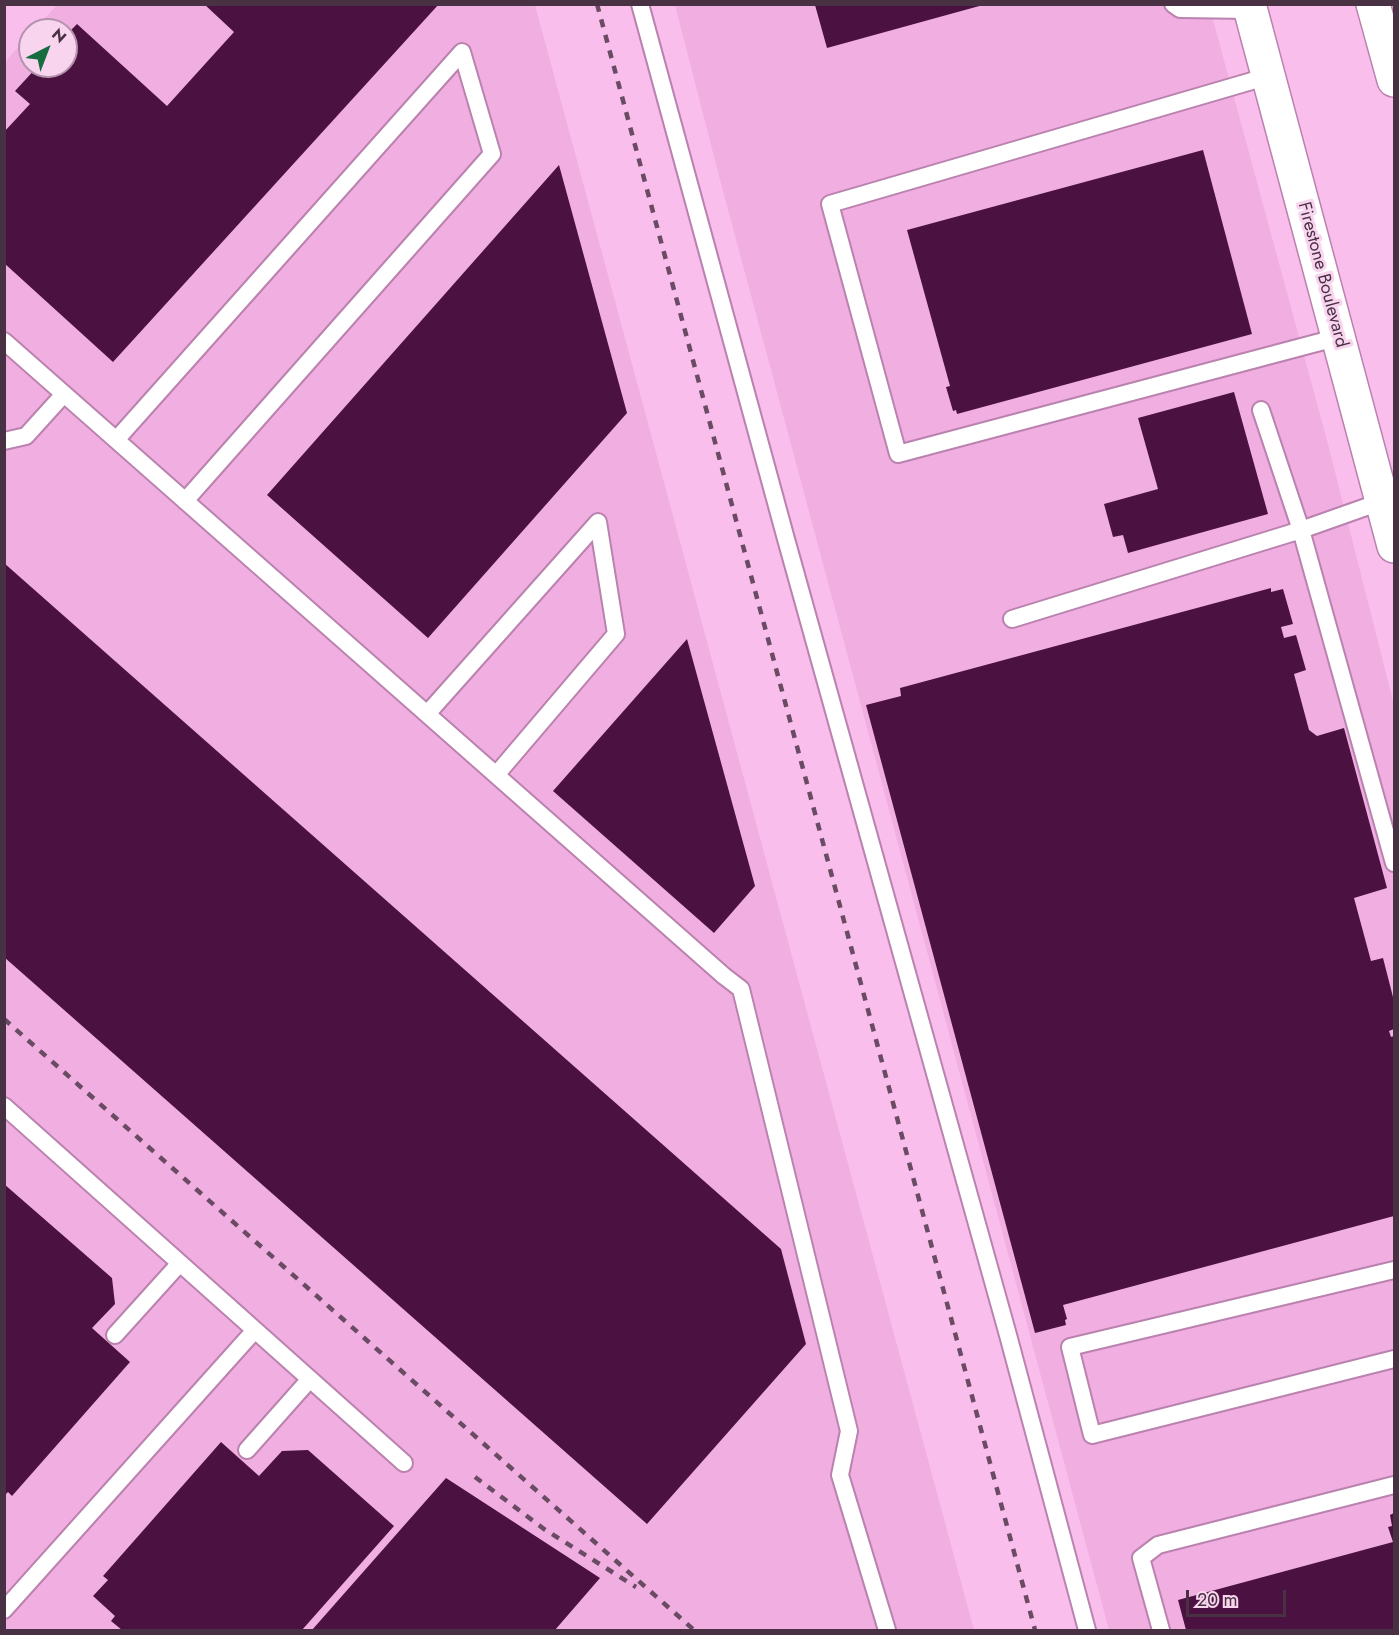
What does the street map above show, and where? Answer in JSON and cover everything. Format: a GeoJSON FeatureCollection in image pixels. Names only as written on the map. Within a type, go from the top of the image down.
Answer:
{"type":"FeatureCollection","features":[{"type":"Feature","properties":{"kind":"main road"},"geometry":{"type":"LineString","coordinates":[[1373,4],[1395,80]]}},
{"type":"Feature","properties":{"kind":"main road","name":"Firestone Boulevard"},"geometry":{"type":"LineString","coordinates":[[1250,7],[1395,546]]}},
{"type":"Feature","properties":{"kind":"lane"},"geometry":{"type":"LineString","coordinates":[[640,4],[1008,1335],[1087,1630]]}},
{"type":"Feature","properties":{"kind":"lane"},"geometry":{"type":"LineString","coordinates":[[1173,4],[1180,9],[1250,7]]}},
{"type":"Feature","properties":{"kind":"lane"},"geometry":{"type":"LineString","coordinates":[[116,440],[462,52],[492,154],[185,501]]}},
{"type":"Feature","properties":{"kind":"lane"},"geometry":{"type":"LineString","coordinates":[[1269,76],[830,204],[898,454],[1339,337]]}},
{"type":"Feature","properties":{"kind":"lane"},"geometry":{"type":"LineString","coordinates":[[4,341],[496,776],[741,989],[849,1431],[840,1475],[887,1630]]}},
{"type":"Feature","properties":{"kind":"lane"},"geometry":{"type":"LineString","coordinates":[[4,441],[26,436],[64,394]]}},
{"type":"Feature","properties":{"kind":"lane"},"geometry":{"type":"LineString","coordinates":[[1261,410],[1301,530],[1395,863]]}},
{"type":"Feature","properties":{"kind":"lane"},"geometry":{"type":"LineString","coordinates":[[1012,619],[1301,530],[1383,501]]}},
{"type":"Feature","properties":{"kind":"lane"},"geometry":{"type":"LineString","coordinates":[[427,714],[598,522],[616,634],[496,776]]}},
{"type":"Feature","properties":{"kind":"lane"},"geometry":{"type":"LineString","coordinates":[[4,1106],[404,1462]]}},
{"type":"Feature","properties":{"kind":"lane"},"geometry":{"type":"LineString","coordinates":[[115,1335],[180,1263]]}},
{"type":"Feature","properties":{"kind":"lane"},"geometry":{"type":"LineString","coordinates":[[1395,1270],[1070,1347],[1092,1435],[1395,1359]]}},
{"type":"Feature","properties":{"kind":"lane"},"geometry":{"type":"LineString","coordinates":[[4,1610],[255,1330]]}},
{"type":"Feature","properties":{"kind":"lane"},"geometry":{"type":"LineString","coordinates":[[247,1450],[310,1379]]}},
{"type":"Feature","properties":{"kind":"lane"},"geometry":{"type":"LineString","coordinates":[[1161,1630],[1141,1558],[1158,1545],[1395,1485]]}},
{"type":"Feature","properties":{"kind":"shaded area"},"geometry":{"type":"Polygon","coordinates":[[[57,5],[535,5],[974,1630],[5,1630],[4,63],[18,47],[18,78],[78,78],[78,18],[45,18],[57,5]]]}},
{"type":"Feature","properties":{"kind":"shaded area"},"geometry":{"type":"Polygon","coordinates":[[[675,5],[1209,5],[1328,444],[1394,705],[1394,1630],[1109,1630],[675,5]]]}},
{"type":"Feature","properties":{"kind":"building"},"geometry":{"type":"Polygon","coordinates":[[[204,4],[439,4],[113,362],[4,263],[4,132],[30,104],[15,91],[27,78],[78,78],[78,25],[167,106],[234,32],[204,4]]]}},
{"type":"Feature","properties":{"kind":"building"},"geometry":{"type":"Polygon","coordinates":[[[815,5],[983,5],[827,48],[815,5]]]}},
{"type":"Feature","properties":{"kind":"building"},"geometry":{"type":"Polygon","coordinates":[[[1203,150],[1252,334],[957,414],[956,410],[953,411],[946,387],[950,386],[907,230],[1203,150]]]}},
{"type":"Feature","properties":{"kind":"building"},"geometry":{"type":"Polygon","coordinates":[[[559,165],[627,413],[428,638],[267,495],[559,165]]]}},
{"type":"Feature","properties":{"kind":"building"},"geometry":{"type":"Polygon","coordinates":[[[1234,392],[1268,514],[1128,553],[1123,535],[1113,537],[1104,504],[1158,489],[1138,418],[1234,392]]]}},
{"type":"Feature","properties":{"kind":"building"},"geometry":{"type":"Polygon","coordinates":[[[4,563],[781,1249],[806,1344],[647,1524],[4,957],[4,563]]]}},
{"type":"Feature","properties":{"kind":"building"},"geometry":{"type":"Polygon","coordinates":[[[1271,588],[1271,592],[1283,589],[1293,624],[1281,627],[1284,638],[1296,635],[1306,670],[1294,674],[1309,730],[1317,736],[1344,728],[1387,888],[1354,898],[1371,961],[1383,958],[1394,1001],[1394,1029],[1389,1031],[1391,1037],[1394,1036],[1394,1216],[1063,1305],[1067,1319],[1065,1320],[1066,1325],[1035,1333],[866,705],[901,696],[900,688],[1271,588]]]}},
{"type":"Feature","properties":{"kind":"building"},"geometry":{"type":"Polygon","coordinates":[[[687,639],[755,886],[714,933],[553,791],[687,639]]]}},
{"type":"Feature","properties":{"kind":"building"},"geometry":{"type":"Polygon","coordinates":[[[4,1184],[112,1278],[115,1304],[92,1328],[130,1362],[12,1496],[8,1492],[4,1496],[4,1184]]]}},
{"type":"Feature","properties":{"kind":"building"},"geometry":{"type":"Polygon","coordinates":[[[221,1442],[259,1476],[282,1451],[308,1450],[394,1526],[302,1630],[122,1630],[111,1621],[115,1616],[93,1596],[108,1580],[103,1576],[221,1442]]]}},
{"type":"Feature","properties":{"kind":"building"},"geometry":{"type":"Polygon","coordinates":[[[446,1478],[600,1578],[555,1630],[312,1630],[446,1478]]]}},
{"type":"Feature","properties":{"kind":"building"},"geometry":{"type":"Polygon","coordinates":[[[1394,1513],[1394,1630],[1186,1630],[1178,1600],[1393,1542],[1388,1527],[1392,1526],[1390,1515],[1394,1513]]]}},
{"type":"Feature","properties":{"kind":"railway"},"geometry":{"type":"LineString","coordinates":[[597,4],[1035,1630]]}},
{"type":"Feature","properties":{"kind":"railway"},"geometry":{"type":"LineString","coordinates":[[4,1019],[694,1630]]}},
{"type":"Feature","properties":{"kind":"railway"},"geometry":{"type":"LineString","coordinates":[[475,1477],[544,1529],[636,1587]]}}]}
